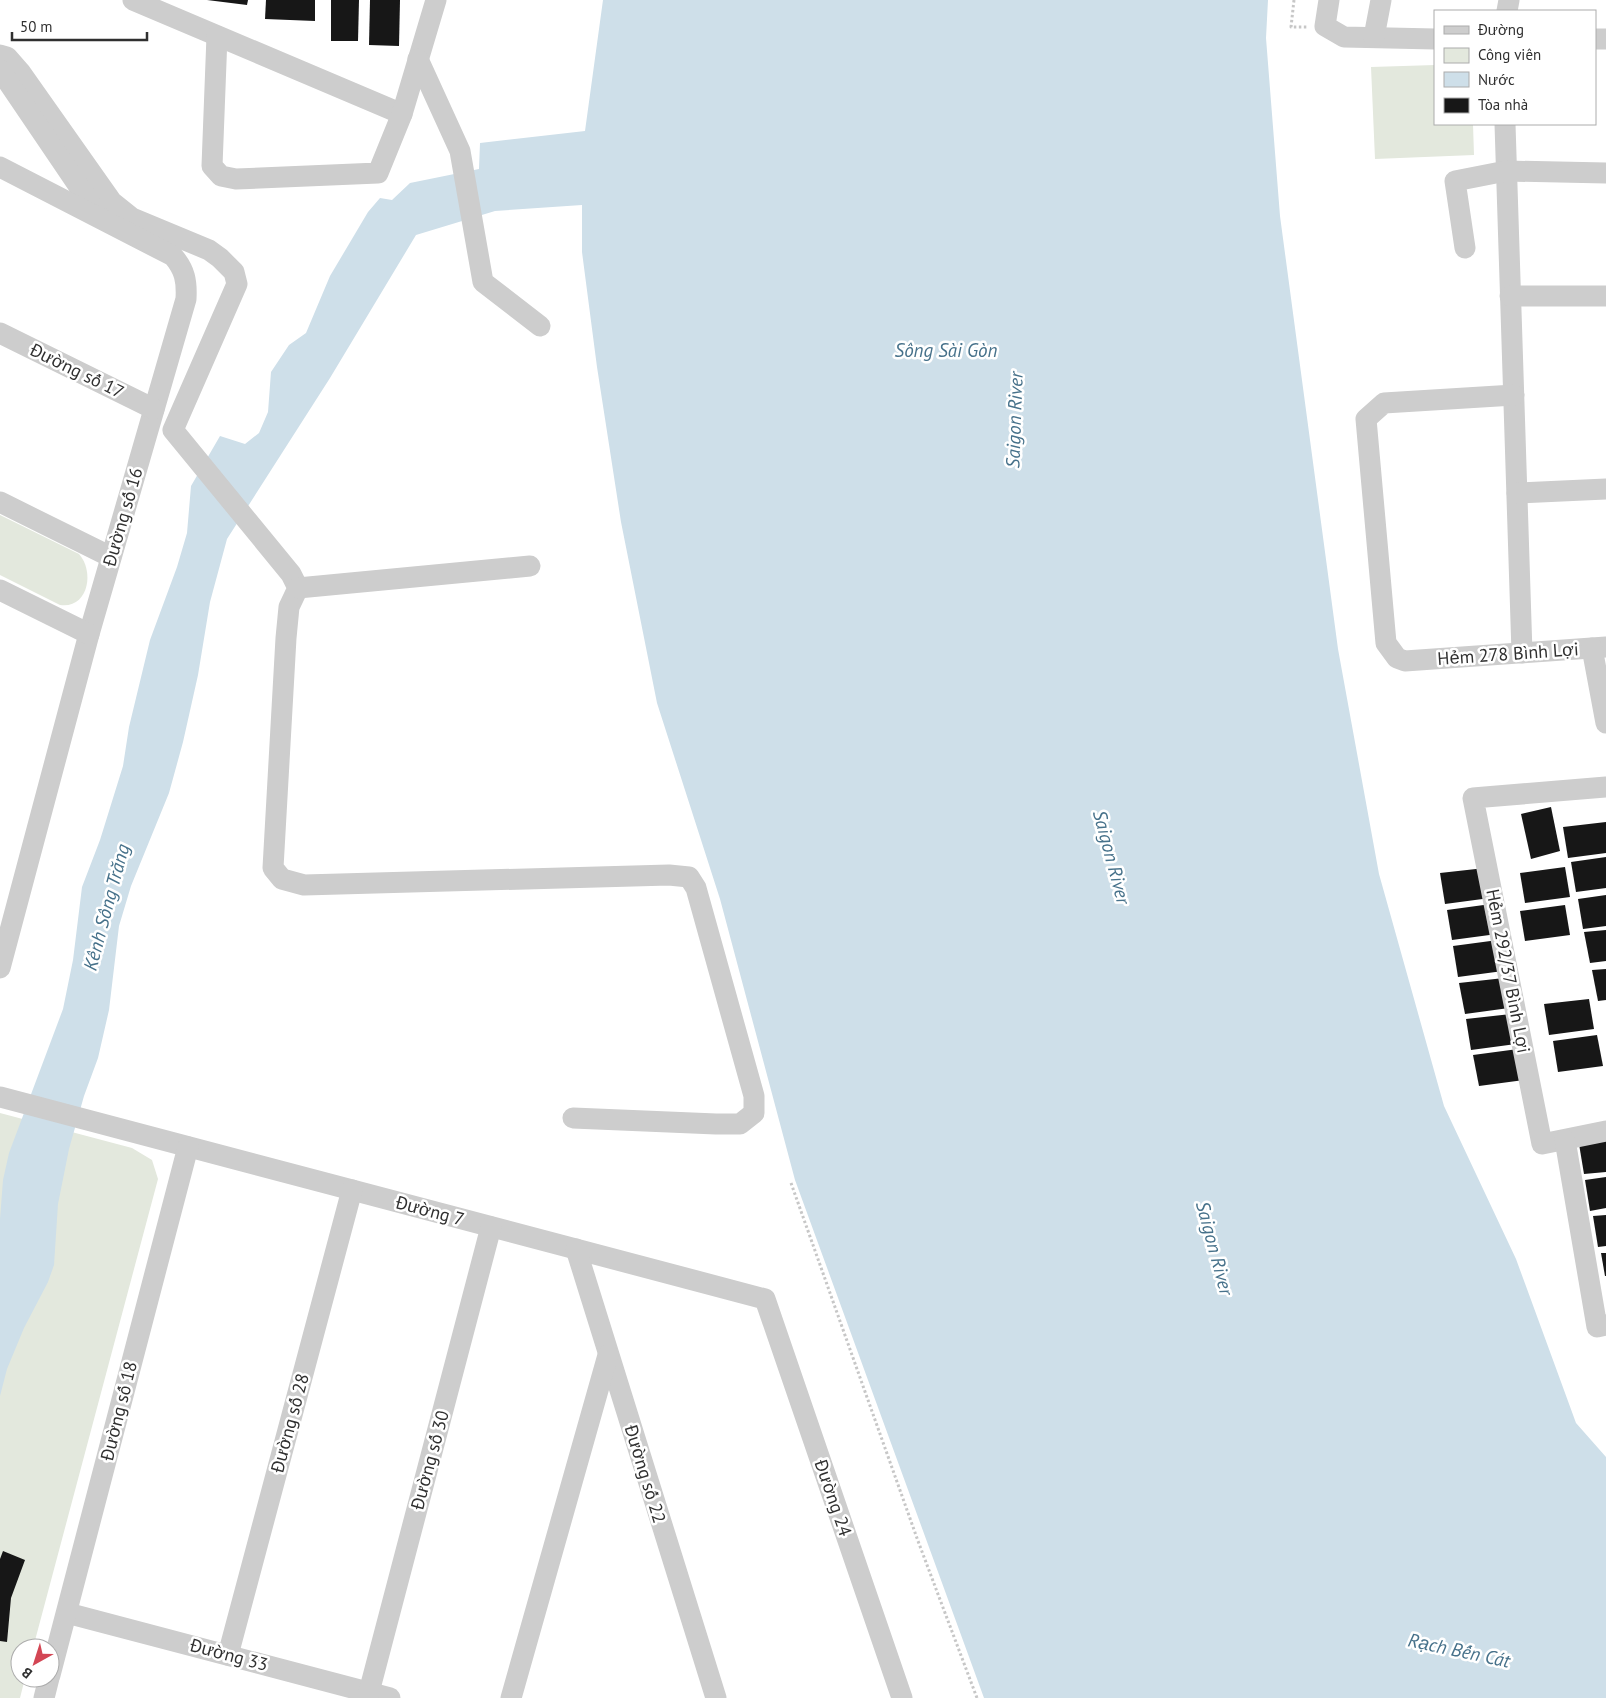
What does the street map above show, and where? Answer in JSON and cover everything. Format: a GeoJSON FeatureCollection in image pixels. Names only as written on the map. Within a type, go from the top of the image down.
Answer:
{"type":"FeatureCollection","features":[{"type":"Feature","properties":{"kind":"street"},"geometry":{"type":"LineString","coordinates":[[133,0],[402,114]]}},
{"type":"Feature","properties":{"kind":"street"},"geometry":{"type":"LineString","coordinates":[[217,36],[212,166],[221,176],[236,179],[378,173],[402,114],[436,0]]}},
{"type":"Feature","properties":{"kind":"street"},"geometry":{"type":"LineString","coordinates":[[1329,0],[1325,26],[1344,37],[1434,39]]}},
{"type":"Feature","properties":{"kind":"street"},"geometry":{"type":"LineString","coordinates":[[1374,37],[1382,0]]}},
{"type":"Feature","properties":{"kind":"street"},"geometry":{"type":"LineString","coordinates":[[0,55],[7,57],[21,73],[112,202],[132,218],[209,250],[234,272],[237,284],[173,430],[291,574],[298,588]]}},
{"type":"Feature","properties":{"kind":"street"},"geometry":{"type":"LineString","coordinates":[[418,59],[460,151],[483,282],[540,326]]}},
{"type":"Feature","properties":{"kind":"street"},"geometry":{"type":"LineString","coordinates":[[0,70],[101,219]]}},
{"type":"Feature","properties":{"kind":"street"},"geometry":{"type":"LineString","coordinates":[[1505,125],[1522,653]]}},
{"type":"Feature","properties":{"kind":"street","name":"Đường số 16"},"geometry":{"type":"LineString","coordinates":[[0,167],[173,256],[183,268],[187,284],[186,299],[89,634],[0,968]]}},
{"type":"Feature","properties":{"kind":"street"},"geometry":{"type":"LineString","coordinates":[[1465,248],[1456,181],[1506,171],[1606,173]]}},
{"type":"Feature","properties":{"kind":"street"},"geometry":{"type":"LineString","coordinates":[[1510,296],[1606,296]]}},
{"type":"Feature","properties":{"kind":"street","name":"Đường số 17"},"geometry":{"type":"LineString","coordinates":[[0,333],[154,410]]}},
{"type":"Feature","properties":{"kind":"street","name":"Hẻm 278 Bình Lợi"},"geometry":{"type":"LineString","coordinates":[[1514,395],[1384,403],[1366,419],[1384,637],[1397,658],[1410,661],[1599,648]]}},
{"type":"Feature","properties":{"kind":"street"},"geometry":{"type":"LineString","coordinates":[[1517,493],[1606,489]]}},
{"type":"Feature","properties":{"kind":"street"},"geometry":{"type":"LineString","coordinates":[[0,502],[111,557]]}},
{"type":"Feature","properties":{"kind":"street"},"geometry":{"type":"LineString","coordinates":[[298,588],[530,566]]}},
{"type":"Feature","properties":{"kind":"street"},"geometry":{"type":"LineString","coordinates":[[298,588],[289,607],[286,638],[273,858],[273,868],[282,879],[304,885],[669,875],[689,877],[696,888],[754,1096],[754,1112],[740,1124],[573,1118]]}},
{"type":"Feature","properties":{"kind":"street"},"geometry":{"type":"LineString","coordinates":[[0,590],[89,634]]}},
{"type":"Feature","properties":{"kind":"street"},"geometry":{"type":"LineString","coordinates":[[1599,648],[1606,723]]}},
{"type":"Feature","properties":{"kind":"street","name":"Hẻm 292/37 Bình Lợi"},"geometry":{"type":"LineString","coordinates":[[1565,1140],[1542,1144],[1473,798],[1606,787]]}},
{"type":"Feature","properties":{"kind":"street","name":"Đường 7"},"geometry":{"type":"LineString","coordinates":[[6,1098],[765,1299]]}},
{"type":"Feature","properties":{"kind":"street"},"geometry":{"type":"LineString","coordinates":[[1606,1131],[1565,1140],[1597,1327],[1606,1325]]}},
{"type":"Feature","properties":{"kind":"street","name":"Đường số 18"},"geometry":{"type":"LineString","coordinates":[[60,1639],[188,1147]]}},
{"type":"Feature","properties":{"kind":"street","name":"Đường số 28"},"geometry":{"type":"LineString","coordinates":[[228,1655],[352,1190]]}},
{"type":"Feature","properties":{"kind":"street","name":"Đường số 30"},"geometry":{"type":"LineString","coordinates":[[369,1692],[491,1227]]}},
{"type":"Feature","properties":{"kind":"street","name":"Đường số 22"},"geometry":{"type":"LineString","coordinates":[[576,1249],[716,1698]]}},
{"type":"Feature","properties":{"kind":"street","name":"Đường 24"},"geometry":{"type":"LineString","coordinates":[[765,1299],[902,1698]]}},
{"type":"Feature","properties":{"kind":"street"},"geometry":{"type":"LineString","coordinates":[[511,1698],[608,1355]]}},
{"type":"Feature","properties":{"kind":"street","name":"Đường 33"},"geometry":{"type":"LineString","coordinates":[[67,1613],[390,1698]]}},
{"type":"Feature","properties":{"kind":"path"},"geometry":{"type":"LineString","coordinates":[[1291,27],[1294,0]]}},
{"type":"Feature","properties":{"kind":"path"},"geometry":{"type":"LineString","coordinates":[[791,1184],[918,1541],[977,1698]]}},
{"type":"Feature","properties":{"kind":"green space"},"geometry":{"type":"Polygon","coordinates":[[[1434,65],[1434,125],[1473,125],[1474,155],[1375,159],[1371,67],[1434,65]]]}},
{"type":"Feature","properties":{"kind":"green space"},"geometry":{"type":"Polygon","coordinates":[[[0,515],[79,554],[87,570],[87,579],[83,595],[77,601],[70,605],[60,605],[0,575],[0,515]]]}},
{"type":"Feature","properties":{"kind":"green space"},"geometry":{"type":"Polygon","coordinates":[[[0,1113],[132,1148],[152,1160],[158,1179],[36,1638],[10,1638],[10,1688],[22,1688],[20,1698],[0,1698],[0,1113]]]}},
{"type":"Feature","properties":{"kind":"water","name":"Sông Sài Gòn"},"geometry":{"type":"Polygon","coordinates":[[[603,0],[1268,0],[1266,38],[1280,216],[1338,649],[1379,874],[1444,1106],[1516,1259],[1576,1423],[1606,1457],[1606,1698],[984,1698],[795,1180],[720,899],[657,703],[621,522],[597,367],[582,252],[582,205],[495,211],[416,235],[330,378],[227,539],[210,602],[198,675],[169,793],[131,886],[119,926],[109,1010],[98,1058],[84,1096],[69,1149],[58,1204],[54,1265],[48,1282],[24,1328],[7,1369],[0,1396],[0,1219],[3,1180],[9,1153],[63,1009],[73,960],[82,887],[100,840],[123,766],[129,727],[150,640],[177,567],[187,533],[191,486],[220,436],[245,444],[259,433],[268,412],[271,372],[289,345],[306,333],[330,276],[368,212],[380,198],[392,200],[410,183],[479,169],[480,143],[585,131],[603,0]]]}},
{"type":"Feature","properties":{"kind":"building"},"geometry":{"type":"Polygon","coordinates":[[[207,0],[248,0],[247,5],[207,0]]]}},
{"type":"Feature","properties":{"kind":"building"},"geometry":{"type":"Polygon","coordinates":[[[266,0],[315,0],[315,21],[265,19],[266,0]]]}},
{"type":"Feature","properties":{"kind":"building"},"geometry":{"type":"Polygon","coordinates":[[[331,0],[359,0],[358,41],[331,41],[331,0]]]}},
{"type":"Feature","properties":{"kind":"building"},"geometry":{"type":"Polygon","coordinates":[[[370,0],[400,0],[399,46],[369,45],[370,0]]]}},
{"type":"Feature","properties":{"kind":"building"},"geometry":{"type":"Polygon","coordinates":[[[1551,807],[1560,851],[1531,859],[1521,814],[1551,807]]]}},
{"type":"Feature","properties":{"kind":"building"},"geometry":{"type":"Polygon","coordinates":[[[1606,822],[1606,853],[1568,858],[1563,827],[1606,822]]]}},
{"type":"Feature","properties":{"kind":"building"},"geometry":{"type":"Polygon","coordinates":[[[1606,857],[1606,888],[1576,892],[1571,862],[1606,857]]]}},
{"type":"Feature","properties":{"kind":"building"},"geometry":{"type":"Polygon","coordinates":[[[1565,867],[1570,897],[1525,903],[1520,873],[1565,867]]]}},
{"type":"Feature","properties":{"kind":"building"},"geometry":{"type":"Polygon","coordinates":[[[1485,868],[1490,898],[1445,904],[1440,873],[1485,868]]]}},
{"type":"Feature","properties":{"kind":"building"},"geometry":{"type":"Polygon","coordinates":[[[1606,895],[1606,926],[1583,929],[1578,899],[1606,895]]]}},
{"type":"Feature","properties":{"kind":"building"},"geometry":{"type":"Polygon","coordinates":[[[1491,904],[1497,934],[1452,940],[1447,910],[1491,904]]]}},
{"type":"Feature","properties":{"kind":"building"},"geometry":{"type":"Polygon","coordinates":[[[1565,905],[1570,935],[1525,941],[1520,911],[1565,905]]]}},
{"type":"Feature","properties":{"kind":"building"},"geometry":{"type":"Polygon","coordinates":[[[1606,930],[1606,961],[1590,963],[1584,932],[1606,930]]]}},
{"type":"Feature","properties":{"kind":"building"},"geometry":{"type":"Polygon","coordinates":[[[1498,940],[1503,971],[1458,977],[1453,946],[1498,940]]]}},
{"type":"Feature","properties":{"kind":"building"},"geometry":{"type":"Polygon","coordinates":[[[1606,969],[1606,1000],[1598,1001],[1592,970],[1606,969]]]}},
{"type":"Feature","properties":{"kind":"building"},"geometry":{"type":"Polygon","coordinates":[[[1504,978],[1509,1008],[1465,1014],[1459,983],[1504,978]]]}},
{"type":"Feature","properties":{"kind":"building"},"geometry":{"type":"Polygon","coordinates":[[[1589,999],[1594,1029],[1549,1035],[1544,1004],[1589,999]]]}},
{"type":"Feature","properties":{"kind":"building"},"geometry":{"type":"Polygon","coordinates":[[[1511,1014],[1516,1044],[1471,1050],[1466,1019],[1511,1014]]]}},
{"type":"Feature","properties":{"kind":"building"},"geometry":{"type":"Polygon","coordinates":[[[1597,1035],[1603,1066],[1558,1072],[1553,1041],[1597,1035]]]}},
{"type":"Feature","properties":{"kind":"building"},"geometry":{"type":"Polygon","coordinates":[[[1518,1049],[1524,1080],[1479,1086],[1473,1055],[1518,1049]]]}},
{"type":"Feature","properties":{"kind":"building"},"geometry":{"type":"Polygon","coordinates":[[[1606,1141],[1606,1172],[1584,1174],[1579,1144],[1606,1141]]]}},
{"type":"Feature","properties":{"kind":"building"},"geometry":{"type":"Polygon","coordinates":[[[1606,1177],[1606,1208],[1590,1211],[1585,1180],[1606,1177]]]}},
{"type":"Feature","properties":{"kind":"building"},"geometry":{"type":"Polygon","coordinates":[[[1606,1215],[1606,1246],[1598,1247],[1593,1216],[1606,1215]]]}},
{"type":"Feature","properties":{"kind":"building"},"geometry":{"type":"Polygon","coordinates":[[[1601,1253],[1606,1253],[1606,1276],[1605,1276],[1601,1253]]]}},
{"type":"Feature","properties":{"kind":"building"},"geometry":{"type":"Polygon","coordinates":[[[3,1551],[25,1560],[11,1598],[7,1642],[0,1641],[0,1559],[3,1551]]]}},
{"type":"Feature","properties":{"kind":"water label","name":"Saigon River"},"geometry":{"type":"Point","coordinates":[1014,420]}},
{"type":"Feature","properties":{"kind":"water label","name":"Saigon River"},"geometry":{"type":"Point","coordinates":[1112,857]}},
{"type":"Feature","properties":{"kind":"water label","name":"Kênh Sông Trăng"},"geometry":{"type":"Point","coordinates":[106,907]}},
{"type":"Feature","properties":{"kind":"water label","name":"Saigon River"},"geometry":{"type":"Point","coordinates":[1215,1248]}},
{"type":"Feature","properties":{"kind":"water label","name":"Rạch Bến Cát"},"geometry":{"type":"Point","coordinates":[1459,1650]}}]}
